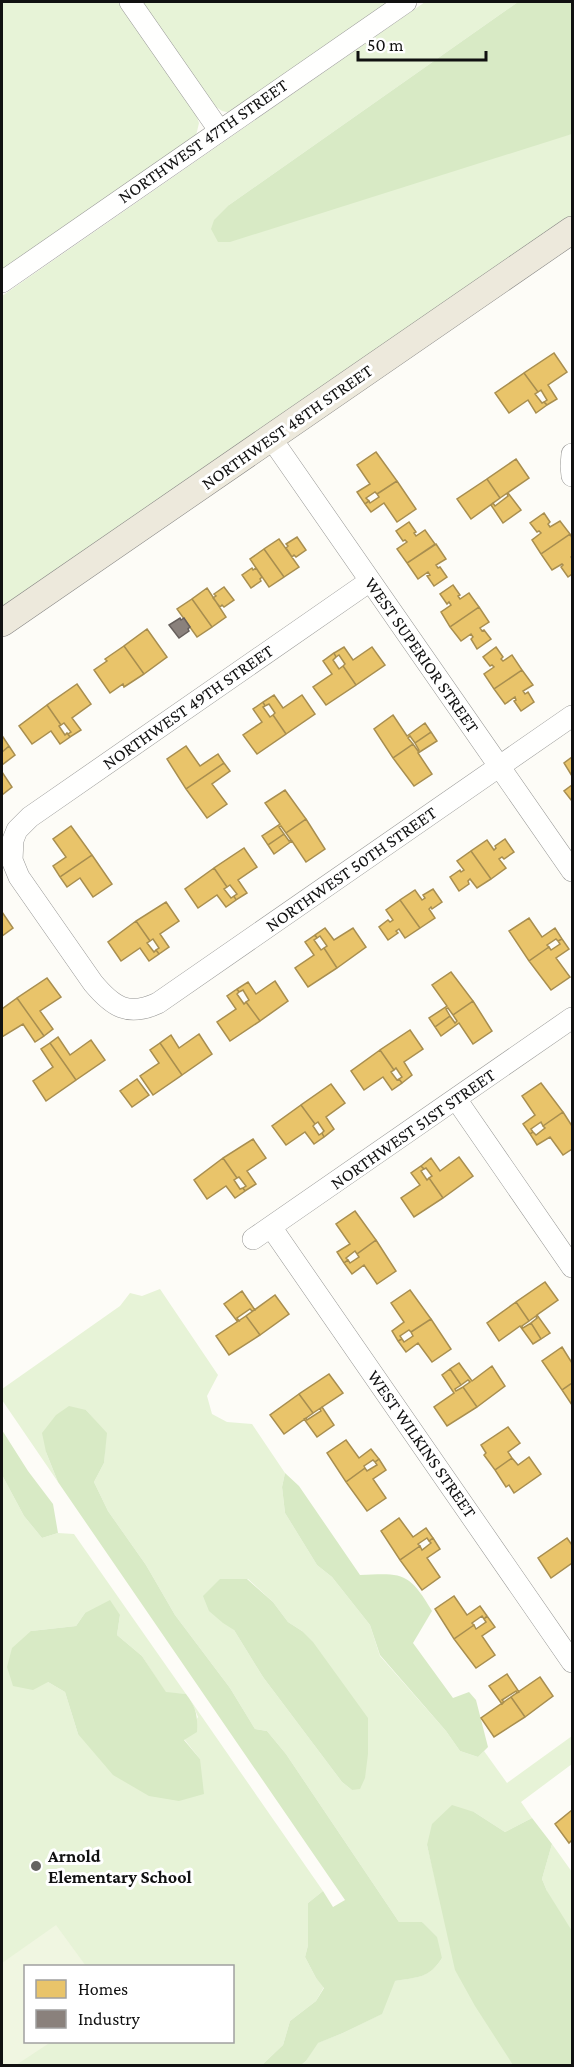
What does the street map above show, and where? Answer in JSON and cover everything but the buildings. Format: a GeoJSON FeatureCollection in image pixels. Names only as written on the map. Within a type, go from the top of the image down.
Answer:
{"type":"FeatureCollection","features":[{"type":"Feature","properties":{"kind":"main road","name":"NORTHWEST 48TH STREET"},"geometry":{"type":"LineString","coordinates":[[2,623],[573,230]]}},
{"type":"Feature","properties":{"kind":"street"},"geometry":{"type":"LineString","coordinates":[[130,2],[219,130]]}},
{"type":"Feature","properties":{"kind":"street","name":"NORTHWEST 47TH STREET"},"geometry":{"type":"LineString","coordinates":[[2,282],[406,2]]}},
{"type":"Feature","properties":{"kind":"street","name":"WEST SUPERIOR STREET"},"geometry":{"type":"LineString","coordinates":[[271,438],[573,871]]}},
{"type":"Feature","properties":{"kind":"street","name":"NORTHWEST 49TH STREET"},"geometry":{"type":"LineString","coordinates":[[125,1009],[107,999],[93,983],[19,877],[12,860],[13,840],[17,830],[30,817],[370,580]]}},
{"type":"Feature","properties":{"kind":"street","name":"NORTHWEST 50TH STREET"},"geometry":{"type":"LineString","coordinates":[[125,1009],[139,1010],[158,1002],[573,716]]}},
{"type":"Feature","properties":{"kind":"street","name":"NORTHWEST 51ST STREET"},"geometry":{"type":"LineString","coordinates":[[253,1239],[573,1018]]}},
{"type":"Feature","properties":{"kind":"street"},"geometry":{"type":"LineString","coordinates":[[456,1099],[573,1267]]}},
{"type":"Feature","properties":{"kind":"street","name":"WEST WILKINS STREET"},"geometry":{"type":"LineString","coordinates":[[271,1227],[573,1662]]}},
{"type":"Feature","properties":{"kind":"green space"},"geometry":{"type":"Polygon","coordinates":[[[2,2],[118,2],[196,114],[199,123],[195,140],[2,275],[2,2]]]}},
{"type":"Feature","properties":{"kind":"green space"},"geometry":{"type":"Polygon","coordinates":[[[138,2],[394,2],[231,113],[222,111],[212,104],[138,2]]]}},
{"type":"Feature","properties":{"kind":"green space"},"geometry":{"type":"Polygon","coordinates":[[[425,2],[518,2],[229,205],[572,134],[572,219],[325,387],[293,406],[2,611],[2,296],[425,2]]]}},
{"type":"Feature","properties":{"kind":"green space"},"geometry":{"type":"Polygon","coordinates":[[[518,2],[572,2],[572,134],[230,242],[218,242],[211,229],[214,220],[229,205],[518,2]]]}},
{"type":"Feature","properties":{"kind":"green space"},"geometry":{"type":"Polygon","coordinates":[[[160,1289],[218,1375],[207,1396],[212,1414],[227,1422],[252,1424],[285,1473],[282,1487],[285,1513],[317,1565],[332,1577],[370,1625],[380,1656],[446,1731],[460,1751],[478,1757],[484,1751],[507,1783],[572,1736],[572,1764],[521,1802],[532,1818],[505,1832],[474,1812],[427,1845],[440,1899],[547,1891],[542,1879],[552,1844],[572,1872],[572,2065],[301,2065],[317,2043],[381,2014],[394,1981],[415,1978],[427,1973],[442,1958],[422,1922],[399,1922],[286,1754],[267,1731],[255,1729],[230,1688],[175,1615],[146,1565],[108,1511],[94,1482],[104,1463],[106,1433],[86,1410],[46,1452],[58,1482],[2,1400],[2,1389],[120,1306],[130,1293],[142,1296],[160,1289]],[[220,1579],[234,1630],[263,1677],[342,1782],[352,1790],[302,1631],[288,1622],[273,1602],[248,1579],[220,1579]]]}},
{"type":"Feature","properties":{"kind":"green space"},"geometry":{"type":"Polygon","coordinates":[[[69,1406],[86,1410],[107,1433],[104,1463],[94,1482],[108,1511],[146,1565],[175,1615],[230,1688],[255,1729],[267,1731],[286,1754],[399,1922],[422,1922],[437,1937],[442,1958],[432,1970],[416,1978],[395,1981],[382,2014],[318,2043],[301,2065],[262,2065],[283,2045],[290,2021],[316,2001],[324,1988],[305,1957],[308,1945],[308,1903],[323,1891],[333,1907],[345,1900],[58,1482],[46,1452],[42,1433],[56,1415],[69,1406]]]}},
{"type":"Feature","properties":{"kind":"green space"},"geometry":{"type":"Polygon","coordinates":[[[2,1430],[28,1471],[53,1504],[58,1533],[42,1538],[24,1516],[2,1475],[2,1430]]]}},
{"type":"Feature","properties":{"kind":"green space"},"geometry":{"type":"Polygon","coordinates":[[[285,1473],[299,1486],[360,1575],[396,1575],[410,1582],[424,1598],[432,1611],[413,1643],[453,1698],[469,1692],[476,1700],[488,1747],[478,1757],[460,1751],[446,1731],[380,1655],[370,1625],[332,1577],[317,1565],[285,1513],[282,1487],[285,1473]]]}},
{"type":"Feature","properties":{"kind":"green space"},"geometry":{"type":"Polygon","coordinates":[[[2,1475],[24,1516],[42,1538],[58,1533],[74,1534],[186,1694],[166,1693],[142,1656],[117,1635],[120,1615],[85,1613],[76,1626],[31,1631],[48,1682],[65,1692],[78,1734],[200,1759],[184,1739],[198,1717],[191,1701],[323,1891],[308,1903],[308,1945],[305,1957],[316,1978],[324,1987],[316,2001],[290,2021],[283,2045],[262,2065],[2,2065],[2,1475]]]}},
{"type":"Feature","properties":{"kind":"green space"},"geometry":{"type":"Polygon","coordinates":[[[220,1579],[247,1579],[273,1602],[288,1622],[313,1642],[368,1718],[368,1754],[365,1778],[360,1789],[352,1790],[342,1782],[263,1677],[234,1630],[209,1611],[203,1596],[220,1579]]]}},
{"type":"Feature","properties":{"kind":"green space"},"geometry":{"type":"Polygon","coordinates":[[[110,1600],[120,1615],[117,1635],[142,1656],[166,1692],[186,1694],[192,1703],[197,1716],[197,1732],[184,1740],[200,1759],[204,1794],[179,1801],[149,1796],[113,1775],[78,1734],[65,1692],[48,1682],[33,1690],[13,1686],[7,1667],[12,1648],[31,1631],[76,1626],[85,1613],[110,1600]]]}},
{"type":"Feature","properties":{"kind":"green space"},"geometry":{"type":"Polygon","coordinates":[[[452,1805],[474,1812],[505,1832],[532,1818],[552,1844],[542,1879],[572,1931],[572,2065],[513,2065],[455,1970],[427,1845],[432,1824],[452,1805]]]}},
{"type":"Feature","properties":{"kind":"green space"},"geometry":{"type":"Polygon","coordinates":[[[56,1925],[85,1965],[24,1965],[24,2043],[49,2043],[16,2065],[2,2065],[2,1963],[56,1925]]]}},
{"type":"Feature","properties":{"kind":"place","name":"Arnold Elementary School"},"geometry":{"type":"Point","coordinates":[36,1866]}}]}
